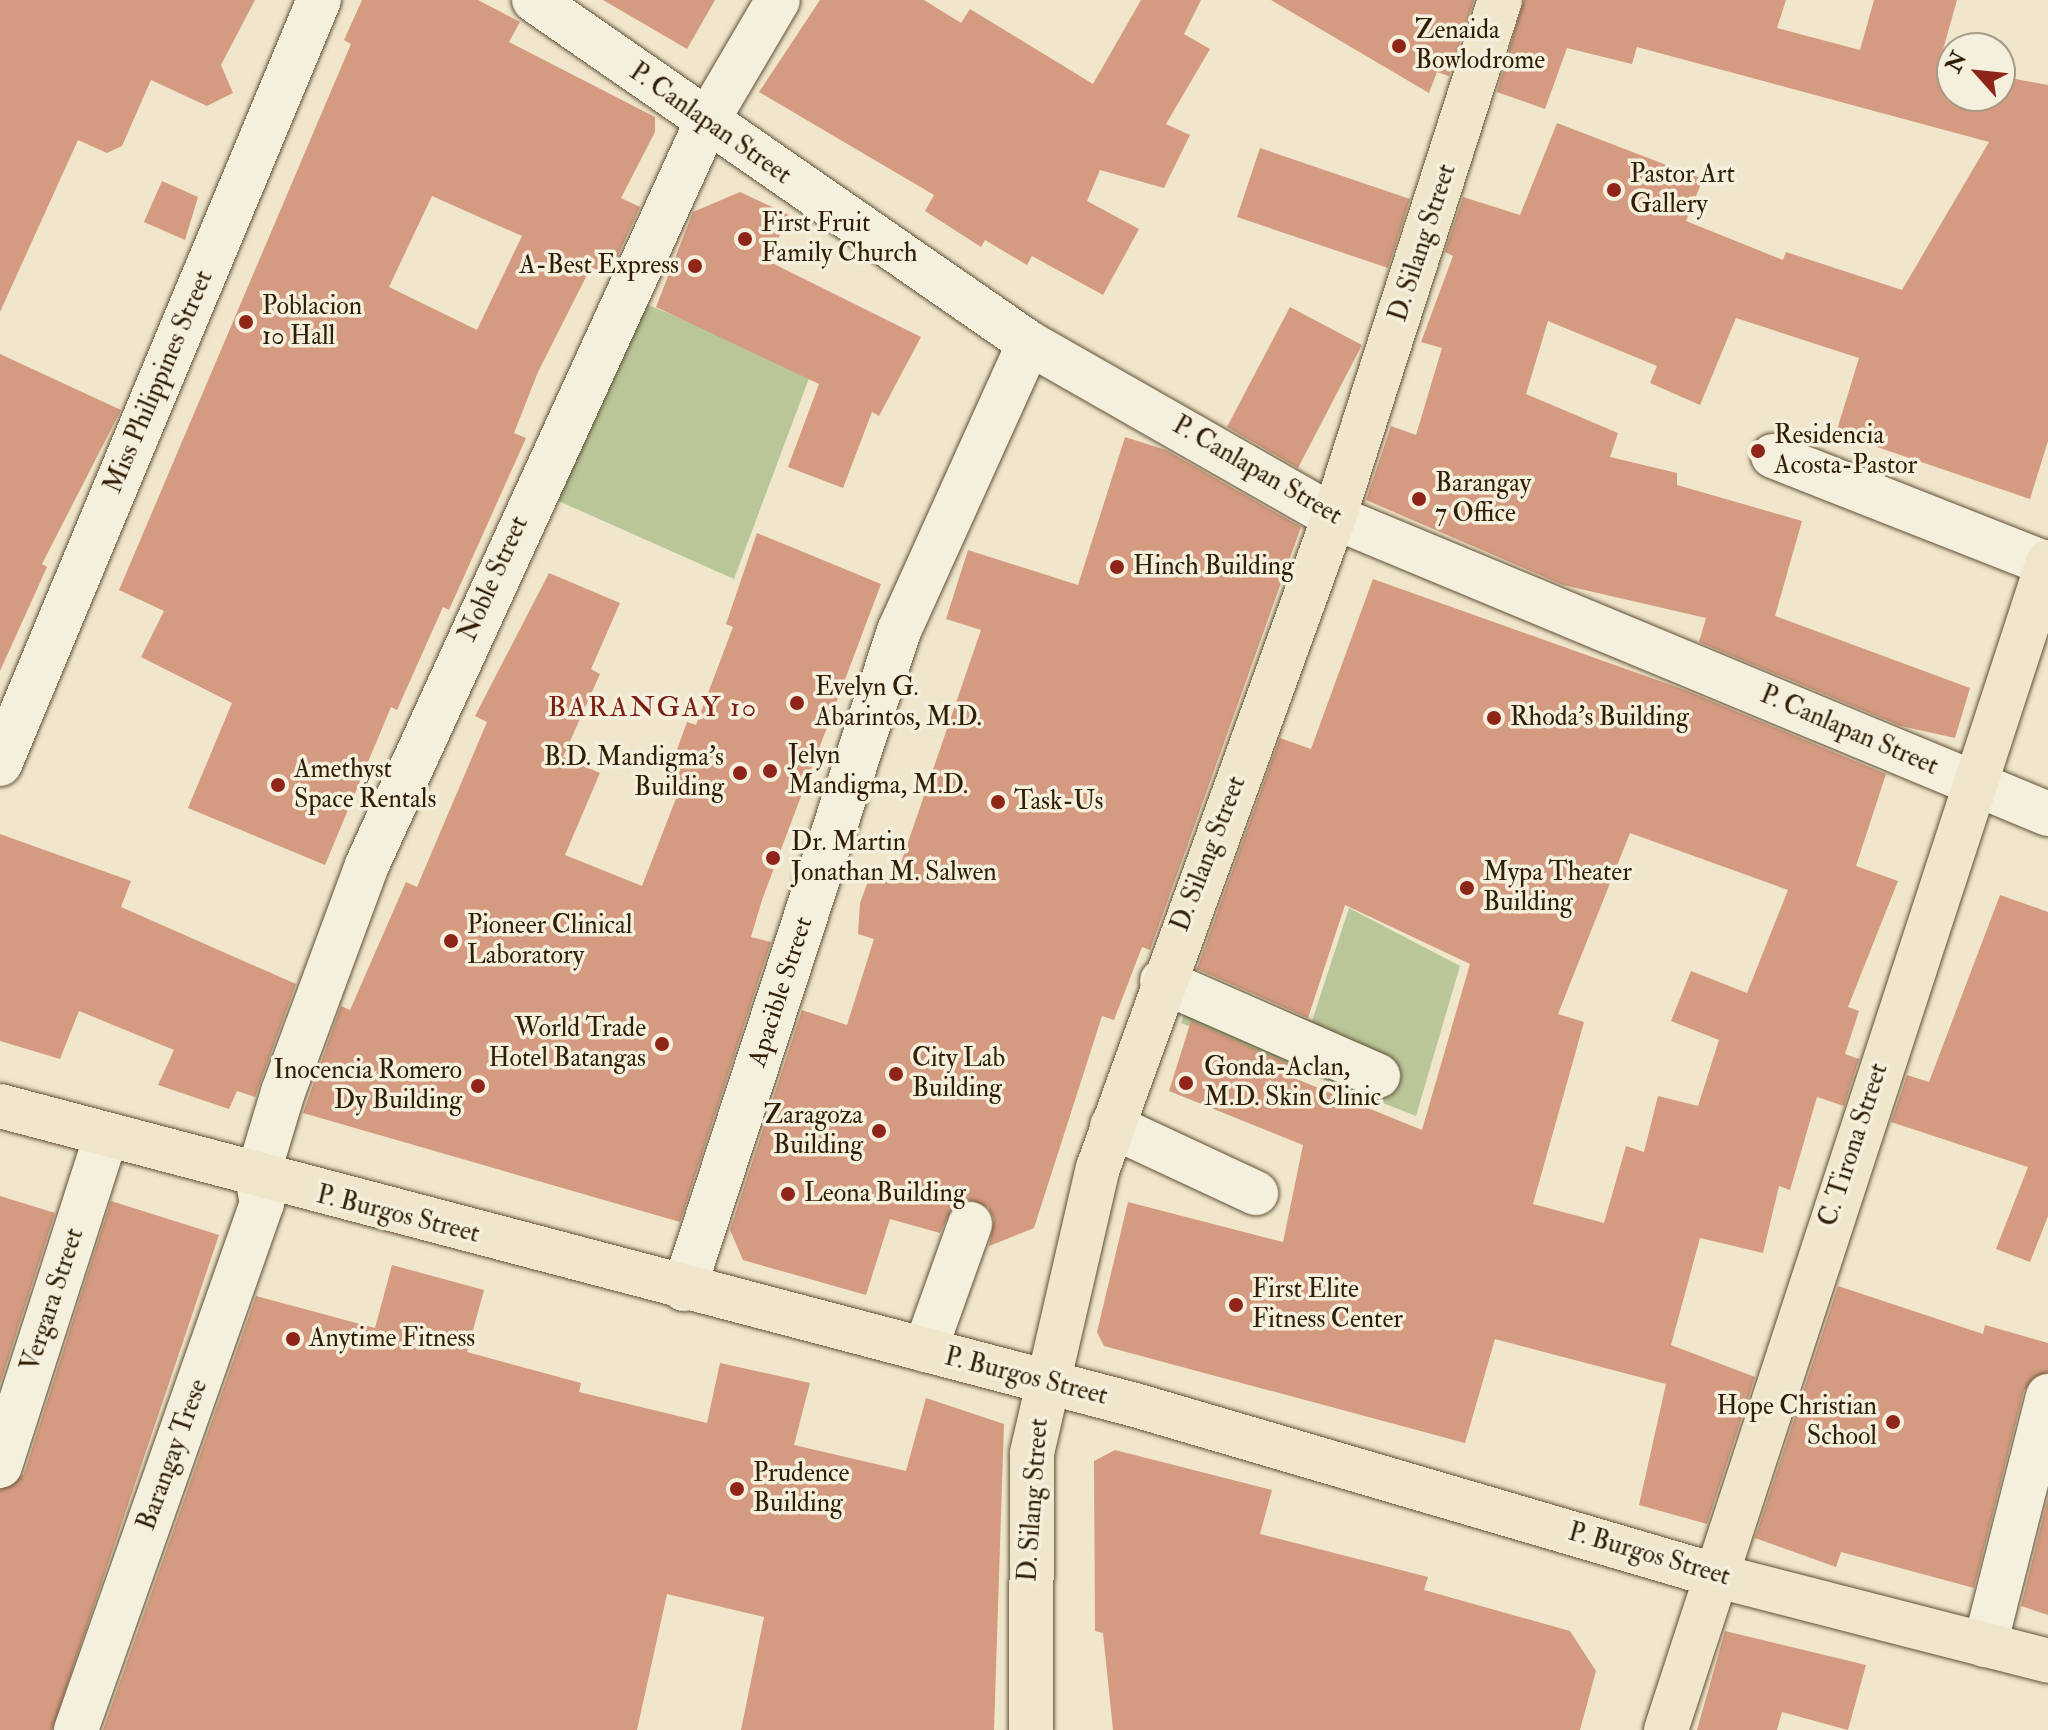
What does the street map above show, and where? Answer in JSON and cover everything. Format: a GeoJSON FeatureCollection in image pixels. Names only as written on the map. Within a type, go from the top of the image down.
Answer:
{"type":"FeatureCollection","features":[{"type":"Feature","properties":{"kind":"main road","name":"D. Silang Street"},"geometry":{"type":"LineString","coordinates":[[1031,1730],[1032,1453],[1045,1382],[1112,1126],[1162,981],[1334,517],[1500,0]]}},
{"type":"Feature","properties":{"kind":"main road","name":"C. Tirona Street"},"geometry":{"type":"LineString","coordinates":[[1666,1730],[1971,782],[2048,563]]}},
{"type":"Feature","properties":{"kind":"main road","name":"P. Burgos Street"},"geometry":{"type":"LineString","coordinates":[[0,1106],[257,1178],[1045,1382],[1714,1575],[2048,1661]]}},
{"type":"Feature","properties":{"kind":"street","name":"Miss Philippines Street"},"geometry":{"type":"LineString","coordinates":[[0,764],[319,0]]}},
{"type":"Feature","properties":{"kind":"street","name":"P. Canlapan Street"},"geometry":{"type":"LineString","coordinates":[[534,0],[1029,343],[1334,517],[2048,814]]}},
{"type":"Feature","properties":{"kind":"street","name":"Noble Street"},"geometry":{"type":"LineString","coordinates":[[257,1178],[367,865],[707,121],[778,0]]}},
{"type":"Feature","properties":{"kind":"street","name":"Apacible Street"},"geometry":{"type":"LineString","coordinates":[[684,1289],[899,631],[1029,343]]}},
{"type":"Feature","properties":{"kind":"street"},"geometry":{"type":"LineString","coordinates":[[1773,456],[2048,563]]}},
{"type":"Feature","properties":{"kind":"street"},"geometry":{"type":"LineString","coordinates":[[1162,981],[1378,1076]]}},
{"type":"Feature","properties":{"kind":"street"},"geometry":{"type":"LineString","coordinates":[[1112,1126],[1256,1193]]}},
{"type":"Feature","properties":{"kind":"street","name":"Vergara Street"},"geometry":{"type":"LineString","coordinates":[[0,1466],[106,1135]]}},
{"type":"Feature","properties":{"kind":"street","name":"Barangay Trese"},"geometry":{"type":"LineString","coordinates":[[76,1730],[262,1203],[257,1178]]}},
{"type":"Feature","properties":{"kind":"street"},"geometry":{"type":"LineString","coordinates":[[925,1350],[970,1224]]}},
{"type":"Feature","properties":{"kind":"street"},"geometry":{"type":"LineString","coordinates":[[1985,1645],[2048,1396]]}},
{"type":"Feature","properties":{"kind":"green space"},"geometry":{"type":"Polygon","coordinates":[[[646,304],[811,373],[734,579],[554,499],[646,304]]]}},
{"type":"Feature","properties":{"kind":"green space"},"geometry":{"type":"Polygon","coordinates":[[[1349,908],[1460,966],[1416,1116],[1181,1023],[1199,975],[1312,1021],[1349,908]]]}},
{"type":"Feature","properties":{"kind":"building"},"geometry":{"type":"Polygon","coordinates":[[[0,0],[255,0],[221,65],[233,93],[207,106],[151,80],[122,146],[107,153],[78,140],[0,312],[0,0]]]}},
{"type":"Feature","properties":{"kind":"building"},"geometry":{"type":"Polygon","coordinates":[[[362,0],[478,0],[520,22],[509,42],[655,117],[655,132],[621,198],[640,207],[609,275],[591,267],[538,372],[514,433],[526,438],[449,610],[443,607],[397,710],[391,707],[325,865],[188,808],[232,703],[141,657],[164,611],[119,590],[351,44],[344,40],[362,0]],[[432,196],[389,287],[477,330],[522,236],[432,196]]]}},
{"type":"Feature","properties":{"kind":"building"},"geometry":{"type":"Polygon","coordinates":[[[603,0],[715,0],[687,49],[603,0]]]}},
{"type":"Feature","properties":{"kind":"building"},"geometry":{"type":"Polygon","coordinates":[[[820,0],[924,0],[961,23],[970,9],[1093,84],[1141,0],[1201,0],[1184,34],[1210,49],[1166,124],[1190,135],[1164,188],[1100,170],[1087,201],[1139,229],[1103,295],[1032,256],[1027,265],[985,240],[981,247],[925,211],[934,195],[759,92],[820,0]]]}},
{"type":"Feature","properties":{"kind":"building","name":"Zenaida Bowlodrome"},"geometry":{"type":"Polygon","coordinates":[[[1271,0],[1474,0],[1449,76],[1437,72],[1429,93],[1271,0]]]}},
{"type":"Feature","properties":{"kind":"building"},"geometry":{"type":"Polygon","coordinates":[[[1524,0],[1786,0],[1777,28],[1860,50],[1874,0],[1957,0],[1948,32],[1936,32],[1936,112],[2016,112],[2016,79],[2048,85],[2048,441],[2030,499],[1836,433],[1859,358],[1736,318],[1700,405],[1650,383],[1657,366],[1548,321],[1526,394],[1618,433],[1610,457],[1677,473],[1677,485],[1802,521],[1775,616],[1970,688],[1955,738],[1901,726],[1699,642],[1706,618],[1563,585],[1366,500],[1391,426],[1416,435],[1442,348],[1421,342],[1453,256],[1445,252],[1463,197],[1520,215],[1557,123],[1703,179],[1686,221],[1783,260],[1786,252],[1902,290],[1989,142],[1637,47],[1632,64],[1567,48],[1545,109],[1497,92],[1524,0]]]}},
{"type":"Feature","properties":{"kind":"building"},"geometry":{"type":"Polygon","coordinates":[[[1260,148],[1410,199],[1388,268],[1237,217],[1260,148]]]}},
{"type":"Feature","properties":{"kind":"building"},"geometry":{"type":"Polygon","coordinates":[[[162,181],[198,197],[185,240],[144,222],[162,181]]]}},
{"type":"Feature","properties":{"kind":"building"},"geometry":{"type":"Polygon","coordinates":[[[740,192],[789,215],[768,261],[921,337],[879,416],[872,412],[843,488],[788,467],[819,384],[656,307],[693,212],[740,192]]]}},
{"type":"Feature","properties":{"kind":"building"},"geometry":{"type":"Polygon","coordinates":[[[1290,307],[1362,345],[1298,468],[1227,427],[1290,307]]]}},
{"type":"Feature","properties":{"kind":"building"},"geometry":{"type":"Polygon","coordinates":[[[0,354],[121,410],[42,564],[47,567],[0,671],[0,354]]]}},
{"type":"Feature","properties":{"kind":"building"},"geometry":{"type":"Polygon","coordinates":[[[1125,437],[1166,450],[1301,527],[1150,950],[1142,947],[1114,1020],[1102,1016],[1034,1228],[989,1246],[994,1219],[988,1207],[966,1199],[953,1206],[940,1233],[890,1219],[866,1295],[743,1260],[730,1230],[802,1010],[847,1025],[874,939],[858,934],[860,903],[870,876],[894,883],[981,630],[946,619],[968,550],[1078,585],[1125,437]]]}},
{"type":"Feature","properties":{"kind":"building"},"geometry":{"type":"Polygon","coordinates":[[[757,533],[881,584],[762,900],[751,937],[771,942],[680,1222],[303,1113],[341,1006],[350,1010],[406,882],[417,887],[487,722],[475,716],[549,573],[620,603],[591,669],[600,674],[563,757],[600,773],[565,855],[642,886],[682,783],[667,777],[687,722],[696,725],[733,627],[726,624],[757,533]]]}},
{"type":"Feature","properties":{"kind":"building"},"geometry":{"type":"Polygon","coordinates":[[[1373,579],[1685,690],[1886,774],[1856,866],[1898,881],[1848,1007],[1859,1011],[1845,1054],[1859,1059],[1844,1106],[1817,1097],[1790,1190],[1779,1186],[1763,1253],[1700,1238],[1671,1345],[1755,1377],[1707,1524],[1639,1505],[1666,1384],[1495,1339],[1465,1443],[1104,1346],[1097,1332],[1128,1202],[1283,1242],[1303,1145],[1169,1091],[1191,1021],[1293,1066],[1289,1076],[1422,1130],[1470,964],[1345,905],[1308,1018],[1197,969],[1280,738],[1311,749],[1373,579]],[[1630,833],[1558,1014],[1584,1022],[1533,1204],[1604,1223],[1626,1146],[1644,1152],[1658,1096],[1698,1106],[1719,1040],[1671,1021],[1691,971],[1747,993],[1788,890],[1630,833]]]}},
{"type":"Feature","properties":{"kind":"building"},"geometry":{"type":"Polygon","coordinates":[[[0,834],[131,881],[121,907],[296,984],[255,1097],[237,1091],[229,1109],[158,1085],[174,1050],[79,1011],[60,1059],[0,1041],[0,834]]]}},
{"type":"Feature","properties":{"kind":"building"},"geometry":{"type":"Polygon","coordinates":[[[2000,895],[2048,912],[2048,1216],[2030,1262],[1996,1249],[2028,1167],[1891,1122],[1907,1075],[1929,1082],[2000,895]]]}},
{"type":"Feature","properties":{"kind":"building"},"geometry":{"type":"Polygon","coordinates":[[[0,1196],[55,1213],[0,1384],[0,1196]]]}},
{"type":"Feature","properties":{"kind":"building"},"geometry":{"type":"Polygon","coordinates":[[[111,1201],[219,1235],[52,1730],[0,1730],[0,1490],[24,1474],[111,1201]]]}},
{"type":"Feature","properties":{"kind":"building"},"geometry":{"type":"Polygon","coordinates":[[[392,1265],[484,1290],[467,1352],[581,1383],[579,1392],[707,1423],[720,1363],[810,1383],[794,1445],[906,1471],[926,1398],[1004,1424],[994,1730],[741,1730],[764,1617],[667,1594],[637,1730],[103,1730],[256,1296],[375,1328],[392,1265]]]}},
{"type":"Feature","properties":{"kind":"building"},"geometry":{"type":"Polygon","coordinates":[[[1838,1286],[1983,1334],[1985,1325],[2048,1343],[2048,1372],[2024,1390],[1974,1588],[1841,1552],[1836,1567],[1755,1538],[1838,1286]]]}},
{"type":"Feature","properties":{"kind":"building"},"geometry":{"type":"Polygon","coordinates":[[[1115,1450],[1272,1490],[1260,1534],[1428,1577],[1424,1590],[1570,1631],[1596,1671],[1580,1730],[1113,1730],[1103,1633],[1095,1631],[1094,1461],[1115,1450]]]}},
{"type":"Feature","properties":{"kind":"building"},"geometry":{"type":"Polygon","coordinates":[[[2048,1498],[2048,1615],[2021,1606],[2048,1498]]]}},
{"type":"Feature","properties":{"kind":"building"},"geometry":{"type":"Polygon","coordinates":[[[1725,1631],[1866,1665],[1848,1730],[1782,1712],[1777,1730],[1697,1730],[1725,1631]]]}},
{"type":"Feature","properties":{"kind":"place","name":"Zenaida Bowlodrome"},"geometry":{"type":"Point","coordinates":[1399,46]}},
{"type":"Feature","properties":{"kind":"place","name":"Pastor Art Gallery"},"geometry":{"type":"Point","coordinates":[1614,190]}},
{"type":"Feature","properties":{"kind":"place","name":"First Fruit Family Church"},"geometry":{"type":"Point","coordinates":[745,239]}},
{"type":"Feature","properties":{"kind":"place","name":"A-Best Express"},"geometry":{"type":"Point","coordinates":[695,266]}},
{"type":"Feature","properties":{"kind":"place","name":"Poblacion 10 Hall"},"geometry":{"type":"Point","coordinates":[246,322]}},
{"type":"Feature","properties":{"kind":"place","name":"Residencia Acosta-Pastor"},"geometry":{"type":"Point","coordinates":[1758,451]}},
{"type":"Feature","properties":{"kind":"place","name":"Barangay 7 Office"},"geometry":{"type":"Point","coordinates":[1419,499]}},
{"type":"Feature","properties":{"kind":"place","name":"Hinch Building"},"geometry":{"type":"Point","coordinates":[1117,567]}},
{"type":"Feature","properties":{"kind":"place","name":"Evelyn G. Abarintos, M.D."},"geometry":{"type":"Point","coordinates":[797,703]}},
{"type":"Feature","properties":{"kind":"place","name":"Rhoda's Building"},"geometry":{"type":"Point","coordinates":[1494,718]}},
{"type":"Feature","properties":{"kind":"place","name":"Jelyn Mandigma, M.D."},"geometry":{"type":"Point","coordinates":[770,771]}},
{"type":"Feature","properties":{"kind":"place","name":"B.D. Mandigma's Building"},"geometry":{"type":"Point","coordinates":[740,773]}},
{"type":"Feature","properties":{"kind":"place","name":"Amethyst Space Rentals"},"geometry":{"type":"Point","coordinates":[278,785]}},
{"type":"Feature","properties":{"kind":"place","name":"Task-Us"},"geometry":{"type":"Point","coordinates":[998,802]}},
{"type":"Feature","properties":{"kind":"place","name":"Dr. Martin Jonathan M. Salwen"},"geometry":{"type":"Point","coordinates":[773,858]}},
{"type":"Feature","properties":{"kind":"place","name":"Mypa Theater Building"},"geometry":{"type":"Point","coordinates":[1467,888]}},
{"type":"Feature","properties":{"kind":"place","name":"Pioneer Clinical Laboratory"},"geometry":{"type":"Point","coordinates":[451,941]}},
{"type":"Feature","properties":{"kind":"place","name":"World Trade Hotel Batangas"},"geometry":{"type":"Point","coordinates":[662,1044]}},
{"type":"Feature","properties":{"kind":"place","name":"City Lab Building"},"geometry":{"type":"Point","coordinates":[896,1074]}},
{"type":"Feature","properties":{"kind":"place","name":"Gonda-Aclan, M.D. Skin Clinic"},"geometry":{"type":"Point","coordinates":[1186,1083]}},
{"type":"Feature","properties":{"kind":"place","name":"Inocencia Romero Dy Building"},"geometry":{"type":"Point","coordinates":[478,1086]}},
{"type":"Feature","properties":{"kind":"place","name":"Zaragoza Building"},"geometry":{"type":"Point","coordinates":[879,1131]}},
{"type":"Feature","properties":{"kind":"place","name":"Leona Building"},"geometry":{"type":"Point","coordinates":[788,1194]}},
{"type":"Feature","properties":{"kind":"place","name":"First Elite Fitness Center"},"geometry":{"type":"Point","coordinates":[1236,1305]}},
{"type":"Feature","properties":{"kind":"place","name":"Anytime Fitness"},"geometry":{"type":"Point","coordinates":[293,1339]}},
{"type":"Feature","properties":{"kind":"place","name":"Hope Christian School"},"geometry":{"type":"Point","coordinates":[1893,1422]}},
{"type":"Feature","properties":{"kind":"place","name":"Prudence Building"},"geometry":{"type":"Point","coordinates":[737,1489]}},
{"type":"Feature","properties":{"kind":"district","name":"BARANGAY 10"},"geometry":{"type":"Point","coordinates":[653,708]}}]}
